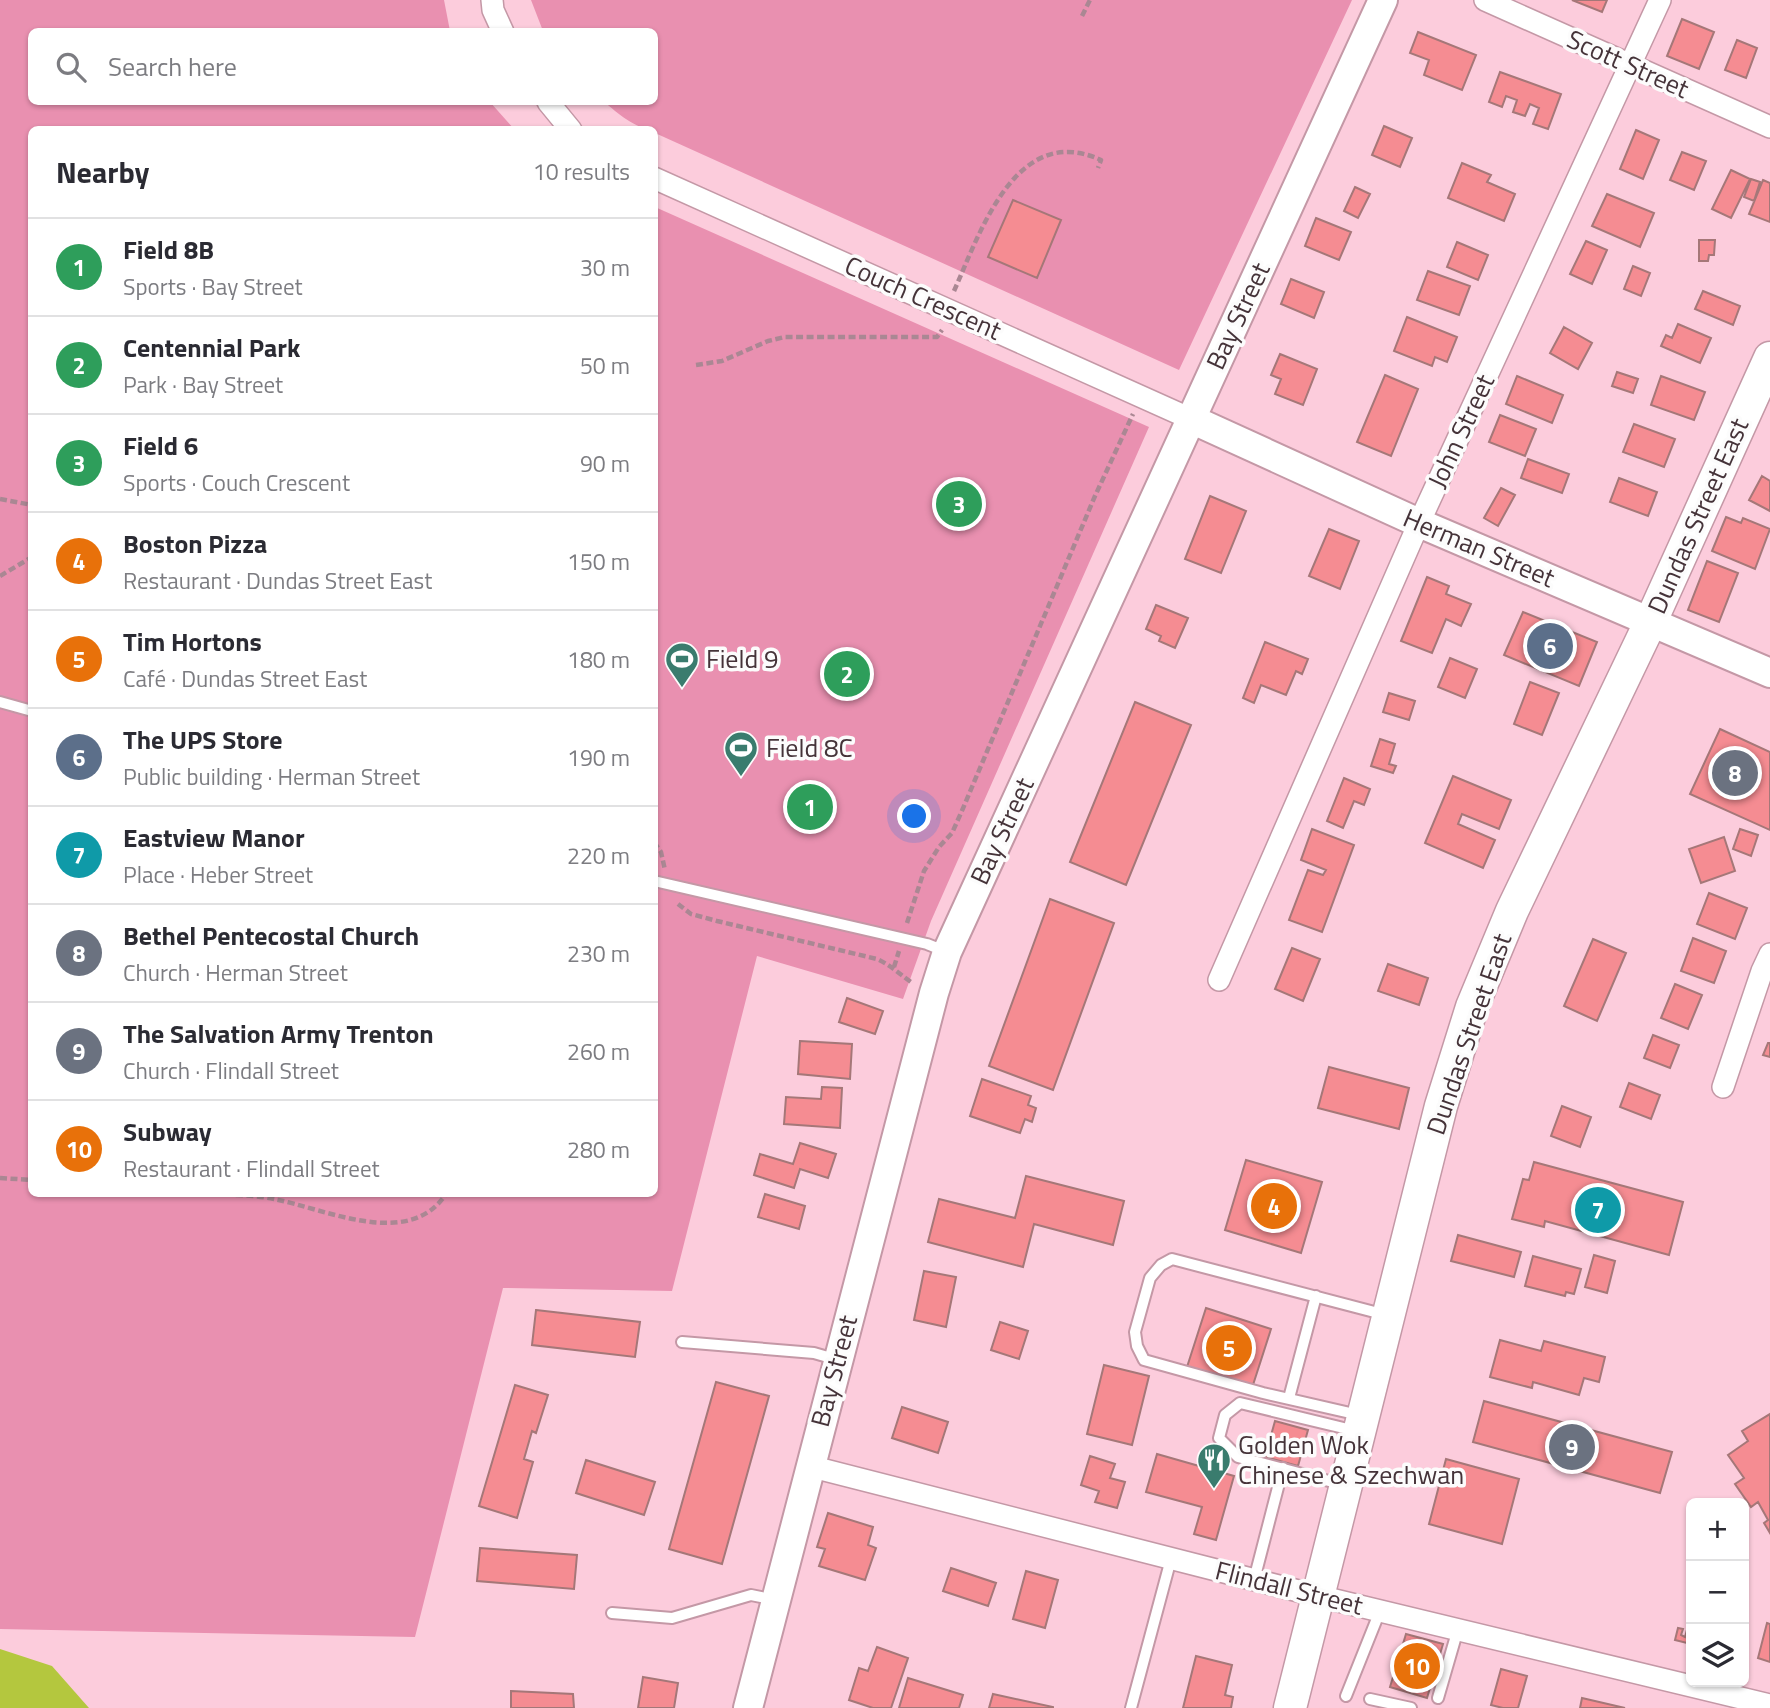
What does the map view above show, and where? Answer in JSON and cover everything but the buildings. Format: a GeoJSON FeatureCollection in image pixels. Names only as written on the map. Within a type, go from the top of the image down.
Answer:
{"type":"FeatureCollection","features":[{"type":"Feature","properties":{"kind":"main road","name":"Dundas Street East"},"geometry":{"type":"LineString","coordinates":[[1290,1708],[1441,1106],[1472,1007],[1511,911],[1651,621],[1770,358]]}},
{"type":"Feature","properties":{"kind":"street"},"geometry":{"type":"LineString","coordinates":[[492,0],[501,28]]}},
{"type":"Feature","properties":{"kind":"street","name":"Bay Street"},"geometry":{"type":"LineString","coordinates":[[748,1708],[809,1466],[947,951],[1383,0]]}},
{"type":"Feature","properties":{"kind":"street","name":"Scott Street"},"geometry":{"type":"LineString","coordinates":[[1485,0],[1770,128]]}},
{"type":"Feature","properties":{"kind":"street","name":"John Street"},"geometry":{"type":"LineString","coordinates":[[1219,980],[1419,523],[1660,0]]}},
{"type":"Feature","properties":{"kind":"street"},"geometry":{"type":"LineString","coordinates":[[550,105],[568,126]]}},
{"type":"Feature","properties":{"kind":"street","name":"Couch Crescent"},"geometry":{"type":"LineString","coordinates":[[658,180],[1191,419]]}},
{"type":"Feature","properties":{"kind":"street","name":"Herman Street"},"geometry":{"type":"LineString","coordinates":[[1191,419],[1419,523],[1770,673]]}},
{"type":"Feature","properties":{"kind":"street"},"geometry":{"type":"LineString","coordinates":[[1723,1087],[1770,954]]}},
{"type":"Feature","properties":{"kind":"street","name":"Flindall Street"},"geometry":{"type":"LineString","coordinates":[[809,1466],[1318,1596],[1770,1705]]}},
{"type":"Feature","properties":{"kind":"lane"},"geometry":{"type":"LineString","coordinates":[[0,702],[28,710]]}},
{"type":"Feature","properties":{"kind":"lane"},"geometry":{"type":"LineString","coordinates":[[658,882],[947,951]]}},
{"type":"Feature","properties":{"kind":"lane"},"geometry":{"type":"LineString","coordinates":[[1360,1424],[1289,1398],[1144,1360],[1135,1332],[1150,1278],[1161,1265],[1172,1259],[1388,1315]]}},
{"type":"Feature","properties":{"kind":"lane"},"geometry":{"type":"LineString","coordinates":[[1289,1398],[1316,1296]]}},
{"type":"Feature","properties":{"kind":"lane"},"geometry":{"type":"LineString","coordinates":[[682,1342],[814,1353],[838,1360]]}},
{"type":"Feature","properties":{"kind":"lane"},"geometry":{"type":"LineString","coordinates":[[1345,1485],[1238,1457],[1219,1438],[1225,1415],[1240,1403],[1360,1424]]}},
{"type":"Feature","properties":{"kind":"lane"},"geometry":{"type":"LineString","coordinates":[[1254,1580],[1283,1468]]}},
{"type":"Feature","properties":{"kind":"lane"},"geometry":{"type":"LineString","coordinates":[[1131,1708],[1171,1559]]}},
{"type":"Feature","properties":{"kind":"lane"},"geometry":{"type":"LineString","coordinates":[[612,1613],[672,1618],[751,1595],[775,1600]]}},
{"type":"Feature","properties":{"kind":"lane"},"geometry":{"type":"LineString","coordinates":[[1346,1696],[1380,1611]]}},
{"type":"Feature","properties":{"kind":"lane"},"geometry":{"type":"LineString","coordinates":[[1438,1698],[1458,1629]]}},
{"type":"Feature","properties":{"kind":"lane"},"geometry":{"type":"LineString","coordinates":[[1370,1699],[1411,1708]]}},
{"type":"Feature","properties":{"kind":"path"},"geometry":{"type":"LineString","coordinates":[[1082,16],[1090,0]]}},
{"type":"Feature","properties":{"kind":"path"},"geometry":{"type":"LineString","coordinates":[[894,967],[924,871],[939,847],[952,833],[1095,496],[1133,414]]}},
{"type":"Feature","properties":{"kind":"path"},"geometry":{"type":"LineString","coordinates":[[0,499],[28,504]]}},
{"type":"Feature","properties":{"kind":"path"},"geometry":{"type":"LineString","coordinates":[[0,576],[28,559]]}},
{"type":"Feature","properties":{"kind":"path"},"geometry":{"type":"LineString","coordinates":[[658,848],[668,884],[680,907],[691,914],[877,959],[934,993]]}},
{"type":"Feature","properties":{"kind":"path"},"geometry":{"type":"LineString","coordinates":[[0,1178],[28,1180]]}},
{"type":"Feature","properties":{"kind":"path"},"geometry":{"type":"LineString","coordinates":[[257,1197],[386,1224],[406,1221],[437,1207],[444,1197]]}},
{"type":"Feature","properties":{"kind":"shaded area"},"geometry":{"type":"Polygon","coordinates":[[[0,0],[444,0],[449,28],[28,28],[28,105],[493,105],[511,126],[28,126],[28,1197],[658,1197],[658,208],[1149,427],[931,921],[903,999],[757,956],[672,1291],[503,1288],[415,1637],[0,1629],[0,0]]]}},
{"type":"Feature","properties":{"kind":"shaded area"},"geometry":{"type":"Polygon","coordinates":[[[531,0],[1352,0],[1179,370],[658,134],[658,126],[634,124],[608,105],[658,105],[658,28],[542,28],[531,0]]]}},
{"type":"Feature","properties":{"kind":"shaded area"},"geometry":{"type":"Polygon","coordinates":[[[0,1649],[52,1666],[89,1708],[0,1708],[0,1649]]]}},
{"type":"Feature","properties":{"kind":"place","name":"Field 6"},"geometry":{"type":"Point","coordinates":[959,504]}},
{"type":"Feature","properties":{"kind":"place","name":"The UPS Store"},"geometry":{"type":"Point","coordinates":[1550,646]}},
{"type":"Feature","properties":{"kind":"place","name":"Centennial Park"},"geometry":{"type":"Point","coordinates":[847,674]}},
{"type":"Feature","properties":{"kind":"place","name":"Field 9"},"geometry":{"type":"Point","coordinates":[682,689]}},
{"type":"Feature","properties":{"kind":"place","name":"Bethel Pentecostal Church"},"geometry":{"type":"Point","coordinates":[1735,773]}},
{"type":"Feature","properties":{"kind":"place","name":"Field 8C"},"geometry":{"type":"Point","coordinates":[741,778]}},
{"type":"Feature","properties":{"kind":"place","name":"Field 8B"},"geometry":{"type":"Point","coordinates":[810,807]}},
{"type":"Feature","properties":{"kind":"place","name":"Boston Pizza"},"geometry":{"type":"Point","coordinates":[1274,1206]}},
{"type":"Feature","properties":{"kind":"place","name":"Eastview Manor"},"geometry":{"type":"Point","coordinates":[1598,1210]}},
{"type":"Feature","properties":{"kind":"place","name":"Tim Hortons"},"geometry":{"type":"Point","coordinates":[1229,1348]}},
{"type":"Feature","properties":{"kind":"place","name":"The Salvation Army Trenton"},"geometry":{"type":"Point","coordinates":[1572,1447]}},
{"type":"Feature","properties":{"kind":"place","name":"Golden Wok Chinese & Szechwan"},"geometry":{"type":"Point","coordinates":[1214,1490]}},
{"type":"Feature","properties":{"kind":"place","name":"Subway"},"geometry":{"type":"Point","coordinates":[1417,1666]}}]}
